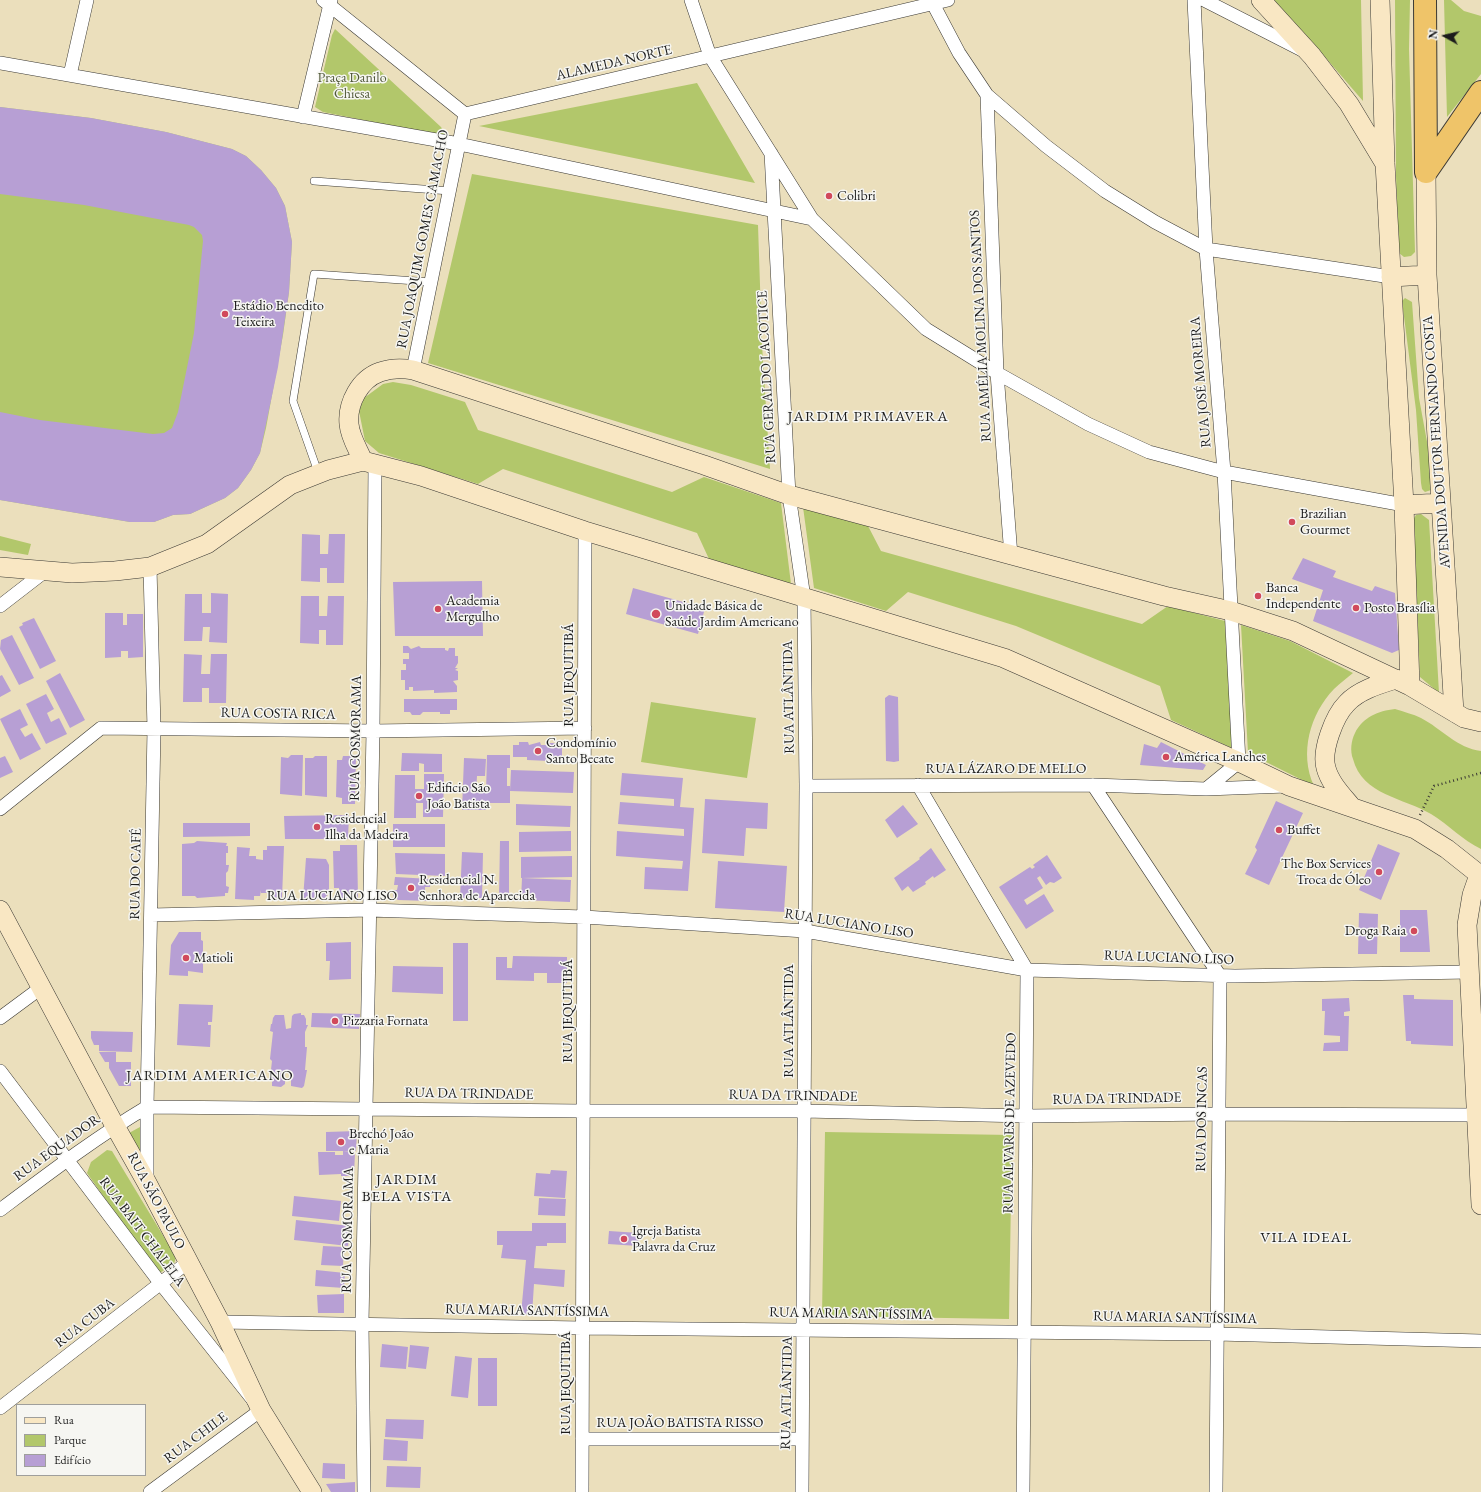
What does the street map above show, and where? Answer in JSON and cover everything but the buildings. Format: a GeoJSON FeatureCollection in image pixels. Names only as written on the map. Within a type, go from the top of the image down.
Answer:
{"type":"FeatureCollection","features":[{"type":"Feature","properties":{"kind":"highway"},"geometry":{"type":"LineString","coordinates":[[1425,0],[1426,172]]}},
{"type":"Feature","properties":{"kind":"highway"},"geometry":{"type":"LineString","coordinates":[[1426,172],[1481,92]]}},
{"type":"Feature","properties":{"kind":"main road"},"geometry":{"type":"LineString","coordinates":[[1261,0],[1312,56],[1349,104],[1385,163]]}},
{"type":"Feature","properties":{"kind":"main road"},"geometry":{"type":"LineString","coordinates":[[1380,0],[1385,163],[1404,505],[1403,682]]}},
{"type":"Feature","properties":{"kind":"main road","name":"AVENIDA DOUTOR FERNANDO COSTA"},"geometry":{"type":"LineString","coordinates":[[1426,172],[1427,275],[1454,712]]}},
{"type":"Feature","properties":{"kind":"main road"},"geometry":{"type":"LineString","coordinates":[[1391,277],[1427,275]]}},
{"type":"Feature","properties":{"kind":"main road"},"geometry":{"type":"LineString","coordinates":[[369,463],[353,439],[349,424],[350,406],[357,390],[368,379],[379,372],[397,368],[413,370],[704,465],[789,496],[1164,596],[1231,611],[1293,631],[1403,682],[1464,718],[1481,722]]}},
{"type":"Feature","properties":{"kind":"main road"},"geometry":{"type":"LineString","coordinates":[[0,567],[44,572],[72,573],[108,572],[150,567],[207,544],[290,485],[319,473],[369,463],[421,476],[585,531],[1004,658],[1290,786],[1415,829],[1447,849],[1480,876],[1472,895],[1467,925],[1481,1206]]}},
{"type":"Feature","properties":{"kind":"main road"},"geometry":{"type":"LineString","coordinates":[[1404,505],[1441,503]]}},
{"type":"Feature","properties":{"kind":"main road"},"geometry":{"type":"LineString","coordinates":[[1351,806],[1332,781],[1326,768],[1325,754],[1328,740],[1339,714],[1346,703],[1358,695],[1403,682]]}},
{"type":"Feature","properties":{"kind":"main road","name":"RUA SÃO PAULO"},"geometry":{"type":"LineString","coordinates":[[0,910],[220,1322],[261,1410],[312,1492]]}},
{"type":"Feature","properties":{"kind":"street"},"geometry":{"type":"LineString","coordinates":[[70,75],[87,0]]}},
{"type":"Feature","properties":{"kind":"street"},"geometry":{"type":"LineString","coordinates":[[691,0],[710,56],[812,219],[926,329],[997,373],[1088,424],[1149,452],[1224,472],[1404,505]]}},
{"type":"Feature","properties":{"kind":"street","name":"ALAMEDA NORTE"},"geometry":{"type":"LineString","coordinates":[[465,114],[932,2],[948,0]]}},
{"type":"Feature","properties":{"kind":"street","name":"RUA JOSÉ MOREIRA"},"geometry":{"type":"LineString","coordinates":[[1194,0],[1206,249],[1224,472],[1239,762]]}},
{"type":"Feature","properties":{"kind":"street"},"geometry":{"type":"LineString","coordinates":[[1204,0],[1312,56]]}},
{"type":"Feature","properties":{"kind":"street"},"geometry":{"type":"LineString","coordinates":[[303,117],[328,2],[465,114]]}},
{"type":"Feature","properties":{"kind":"street"},"geometry":{"type":"LineString","coordinates":[[932,2],[960,53],[987,95],[1046,146],[1105,191],[1155,222],[1206,249],[1391,277]]}},
{"type":"Feature","properties":{"kind":"street"},"geometry":{"type":"LineString","coordinates":[[0,63],[459,144],[812,219]]}},
{"type":"Feature","properties":{"kind":"street","name":"RUA AMÉLIA MOLINA DOS SANTOS"},"geometry":{"type":"LineString","coordinates":[[987,95],[997,373],[1011,556]]}},
{"type":"Feature","properties":{"kind":"street","name":"RUA JOAQUIM GOMES CAMACHO"},"geometry":{"type":"LineString","coordinates":[[413,370],[465,114]]}},
{"type":"Feature","properties":{"kind":"street","name":"RUA GERALDO LACOTICE"},"geometry":{"type":"LineString","coordinates":[[771,153],[789,496],[804,598]]}},
{"type":"Feature","properties":{"kind":"street","name":"RUA COSMORAMA"},"geometry":{"type":"LineString","coordinates":[[364,1492],[362,1323],[373,731],[369,463]]}},
{"type":"Feature","properties":{"kind":"street","name":"RUA JEQUITIBÁ"},"geometry":{"type":"LineString","coordinates":[[582,1492],[585,531]]}},
{"type":"Feature","properties":{"kind":"street","name":"RUA DO CAFÉ"},"geometry":{"type":"LineString","coordinates":[[147,1183],[154,729],[150,567]]}},
{"type":"Feature","properties":{"kind":"street"},"geometry":{"type":"LineString","coordinates":[[0,606],[44,572]]}},
{"type":"Feature","properties":{"kind":"street","name":"RUA ATLÂNTIDA"},"geometry":{"type":"LineString","coordinates":[[802,1492],[806,786],[804,598]]}},
{"type":"Feature","properties":{"kind":"street","name":"RUA COSTA RICA"},"geometry":{"type":"LineString","coordinates":[[0,809],[101,728],[373,731],[585,728]]}},
{"type":"Feature","properties":{"kind":"street"},"geometry":{"type":"LineString","coordinates":[[1206,789],[1239,762]]}},
{"type":"Feature","properties":{"kind":"street"},"geometry":{"type":"LineString","coordinates":[[918,785],[1027,970]]}},
{"type":"Feature","properties":{"kind":"street"},"geometry":{"type":"LineString","coordinates":[[1093,785],[1220,976]]}},
{"type":"Feature","properties":{"kind":"street","name":"RUA LÁZARO DE MELLO"},"geometry":{"type":"LineString","coordinates":[[806,786],[1093,785],[1206,789],[1290,786]]}},
{"type":"Feature","properties":{"kind":"street","name":"RUA LUCIANO LISO"},"geometry":{"type":"LineString","coordinates":[[151,915],[369,910],[584,917],[805,931],[1027,970],[1220,976],[1469,972]]}},
{"type":"Feature","properties":{"kind":"street","name":"RUA ALVARES DE AZEVEDO"},"geometry":{"type":"LineString","coordinates":[[1023,1492],[1027,970]]}},
{"type":"Feature","properties":{"kind":"street","name":"RUA DOS INCAS"},"geometry":{"type":"LineString","coordinates":[[1216,1492],[1220,976]]}},
{"type":"Feature","properties":{"kind":"street"},"geometry":{"type":"LineString","coordinates":[[0,1018],[42,987]]}},
{"type":"Feature","properties":{"kind":"street","name":"RUA BAIT CHALELA"},"geometry":{"type":"LineString","coordinates":[[0,1071],[161,1284],[261,1410]]}},
{"type":"Feature","properties":{"kind":"street"},"geometry":{"type":"LineString","coordinates":[[114,1126],[147,1107]]}},
{"type":"Feature","properties":{"kind":"street","name":"RUA DA TRINDADE"},"geometry":{"type":"LineString","coordinates":[[147,1107],[583,1111],[804,1111],[1027,1116],[1218,1114],[1477,1115]]}},
{"type":"Feature","properties":{"kind":"street","name":"RUA EQUADOR"},"geometry":{"type":"LineString","coordinates":[[0,1210],[114,1126]]}},
{"type":"Feature","properties":{"kind":"street","name":"RUA CUBA"},"geometry":{"type":"LineString","coordinates":[[0,1408],[188,1262]]}},
{"type":"Feature","properties":{"kind":"street","name":"RUA MARIA SANTÍSSIMA"},"geometry":{"type":"LineString","coordinates":[[220,1322],[362,1323],[582,1328],[1217,1334],[1481,1341]]}},
{"type":"Feature","properties":{"kind":"street","name":"RUA CHILE"},"geometry":{"type":"LineString","coordinates":[[150,1492],[261,1410]]}},
{"type":"Feature","properties":{"kind":"street","name":"RUA JOÃO BATISTA RISSO"},"geometry":{"type":"LineString","coordinates":[[582,1439],[802,1439]]}},
{"type":"Feature","properties":{"kind":"lane"},"geometry":{"type":"LineString","coordinates":[[314,181],[450,191]]}},
{"type":"Feature","properties":{"kind":"lane"},"geometry":{"type":"LineString","coordinates":[[319,473],[293,401],[314,274],[431,282]]}},
{"type":"Feature","properties":{"kind":"path"},"geometry":{"type":"LineString","coordinates":[[1415,829],[1424,804],[1434,786],[1481,773]]}},
{"type":"Feature","properties":{"kind":"green space"},"geometry":{"type":"Polygon","coordinates":[[[1274,0],[1361,0],[1363,101],[1319,50],[1274,0]]]}},
{"type":"Feature","properties":{"kind":"green space"},"geometry":{"type":"Polygon","coordinates":[[[1395,0],[1410,0],[1409,49],[1415,252],[1411,256],[1404,257],[1399,253],[1396,176],[1395,0]]]}},
{"type":"Feature","properties":{"kind":"green space"},"geometry":{"type":"Polygon","coordinates":[[[1444,0],[1451,0],[1464,11],[1481,16],[1481,74],[1447,117],[1444,0]]]}},
{"type":"Feature","properties":{"kind":"green space","name":"Praça Danilo Chiesa"},"geometry":{"type":"Polygon","coordinates":[[[335,29],[441,127],[445,134],[438,135],[323,112],[315,107],[332,35],[335,29]]]}},
{"type":"Feature","properties":{"kind":"green space"},"geometry":{"type":"Polygon","coordinates":[[[697,83],[755,183],[479,126],[697,83]]]}},
{"type":"Feature","properties":{"kind":"green space","name":"Estádio Benedito Teixeira"},"geometry":{"type":"Polygon","coordinates":[[[0,107],[91,118],[166,132],[232,149],[246,156],[261,170],[276,188],[285,206],[292,242],[289,292],[283,335],[260,453],[251,470],[238,488],[225,498],[190,514],[173,515],[154,522],[130,522],[0,500],[0,107]]]}},
{"type":"Feature","properties":{"kind":"green space"},"geometry":{"type":"Polygon","coordinates":[[[472,174],[758,225],[762,345],[770,469],[428,363],[472,174]]]}},
{"type":"Feature","properties":{"kind":"green space"},"geometry":{"type":"Polygon","coordinates":[[[1405,298],[1412,302],[1419,398],[1430,458],[1431,490],[1425,492],[1422,489],[1421,483],[1416,410],[1402,301],[1405,298]]]}},
{"type":"Feature","properties":{"kind":"green space"},"geometry":{"type":"Polygon","coordinates":[[[393,382],[411,385],[465,402],[478,430],[672,492],[704,477],[781,503],[791,584],[709,559],[697,533],[503,469],[478,484],[379,453],[365,441],[359,411],[364,398],[383,384],[393,382]]]}},
{"type":"Feature","properties":{"kind":"green space"},"geometry":{"type":"Polygon","coordinates":[[[803,507],[867,524],[881,551],[1142,624],[1168,606],[1225,621],[1232,748],[1171,720],[1160,686],[1016,626],[908,592],[886,611],[814,588],[803,507]]]}},
{"type":"Feature","properties":{"kind":"green space"},"geometry":{"type":"Polygon","coordinates":[[[1421,514],[1429,520],[1439,693],[1420,677],[1413,520],[1416,515],[1421,514]]]}},
{"type":"Feature","properties":{"kind":"green space"},"geometry":{"type":"Polygon","coordinates":[[[0,536],[31,544],[28,555],[0,550],[0,536]]]}},
{"type":"Feature","properties":{"kind":"green space"},"geometry":{"type":"Polygon","coordinates":[[[1241,625],[1290,641],[1353,673],[1336,687],[1326,699],[1313,722],[1309,734],[1307,760],[1314,786],[1248,753],[1241,625]]]}},
{"type":"Feature","properties":{"kind":"green space"},"geometry":{"type":"Polygon","coordinates":[[[651,702],[756,718],[747,778],[641,762],[651,702]]]}},
{"type":"Feature","properties":{"kind":"green space"},"geometry":{"type":"Polygon","coordinates":[[[1395,709],[1421,718],[1464,746],[1481,751],[1481,849],[1431,814],[1385,794],[1375,788],[1365,781],[1358,771],[1352,756],[1351,746],[1358,727],[1377,713],[1395,709]]]}},
{"type":"Feature","properties":{"kind":"green space"},"geometry":{"type":"Polygon","coordinates":[[[140,1127],[140,1153],[129,1133],[140,1127]]]}},
{"type":"Feature","properties":{"kind":"green space"},"geometry":{"type":"Polygon","coordinates":[[[825,1132],[1012,1135],[1009,1319],[822,1316],[825,1132]]]}},
{"type":"Feature","properties":{"kind":"green space"},"geometry":{"type":"Polygon","coordinates":[[[107,1150],[112,1151],[176,1257],[174,1264],[158,1274],[87,1173],[91,1162],[107,1150]]]}},
{"type":"Feature","properties":{"kind":"place","name":"Colibri"},"geometry":{"type":"Point","coordinates":[829,196]}},
{"type":"Feature","properties":{"kind":"place","name":"Estádio Benedito Teixeira"},"geometry":{"type":"Point","coordinates":[225,314]}},
{"type":"Feature","properties":{"kind":"place","name":"Brazilian Gourmet"},"geometry":{"type":"Point","coordinates":[1292,522]}},
{"type":"Feature","properties":{"kind":"place","name":"Banca Independente"},"geometry":{"type":"Point","coordinates":[1258,596]}},
{"type":"Feature","properties":{"kind":"place","name":"Posto Brasília"},"geometry":{"type":"Point","coordinates":[1356,608]}},
{"type":"Feature","properties":{"kind":"place","name":"Academia Mergulho"},"geometry":{"type":"Point","coordinates":[438,609]}},
{"type":"Feature","properties":{"kind":"place","name":"Unidade Básica de Saúde Jardim Americano"},"geometry":{"type":"Point","coordinates":[656,614]}},
{"type":"Feature","properties":{"kind":"place","name":"Condomínio Santo Becate"},"geometry":{"type":"Point","coordinates":[538,751]}},
{"type":"Feature","properties":{"kind":"place","name":"América Lanches"},"geometry":{"type":"Point","coordinates":[1166,757]}},
{"type":"Feature","properties":{"kind":"place","name":"Edificio São João Batista"},"geometry":{"type":"Point","coordinates":[419,796]}},
{"type":"Feature","properties":{"kind":"place","name":"Residencial Ilha da Madeira"},"geometry":{"type":"Point","coordinates":[317,827]}},
{"type":"Feature","properties":{"kind":"place","name":"Buffet"},"geometry":{"type":"Point","coordinates":[1279,830]}},
{"type":"Feature","properties":{"kind":"place","name":"The Box Services Troca de Óleo"},"geometry":{"type":"Point","coordinates":[1379,872]}},
{"type":"Feature","properties":{"kind":"place","name":"Residencial N. Senhora de Aparecida"},"geometry":{"type":"Point","coordinates":[411,888]}},
{"type":"Feature","properties":{"kind":"place","name":"Droga Raia"},"geometry":{"type":"Point","coordinates":[1414,931]}},
{"type":"Feature","properties":{"kind":"place","name":"Matioli"},"geometry":{"type":"Point","coordinates":[186,958]}},
{"type":"Feature","properties":{"kind":"place","name":"Pizzaria Fornata"},"geometry":{"type":"Point","coordinates":[335,1021]}},
{"type":"Feature","properties":{"kind":"place","name":"Brechó João e Maria"},"geometry":{"type":"Point","coordinates":[341,1142]}},
{"type":"Feature","properties":{"kind":"place","name":"Igreja Batista Palavra da Cruz"},"geometry":{"type":"Point","coordinates":[624,1239]}},
{"type":"Feature","properties":{"kind":"district","name":"JARDIM PRIMAVERA"},"geometry":{"type":"Point","coordinates":[868,417]}},
{"type":"Feature","properties":{"kind":"district","name":"JARDIM AMERICANO"},"geometry":{"type":"Point","coordinates":[210,1076]}},
{"type":"Feature","properties":{"kind":"district","name":"JARDIM BELA VISTA"},"geometry":{"type":"Point","coordinates":[407,1188]}},
{"type":"Feature","properties":{"kind":"district","name":"VILA IDEAL"},"geometry":{"type":"Point","coordinates":[1306,1238]}}]}
